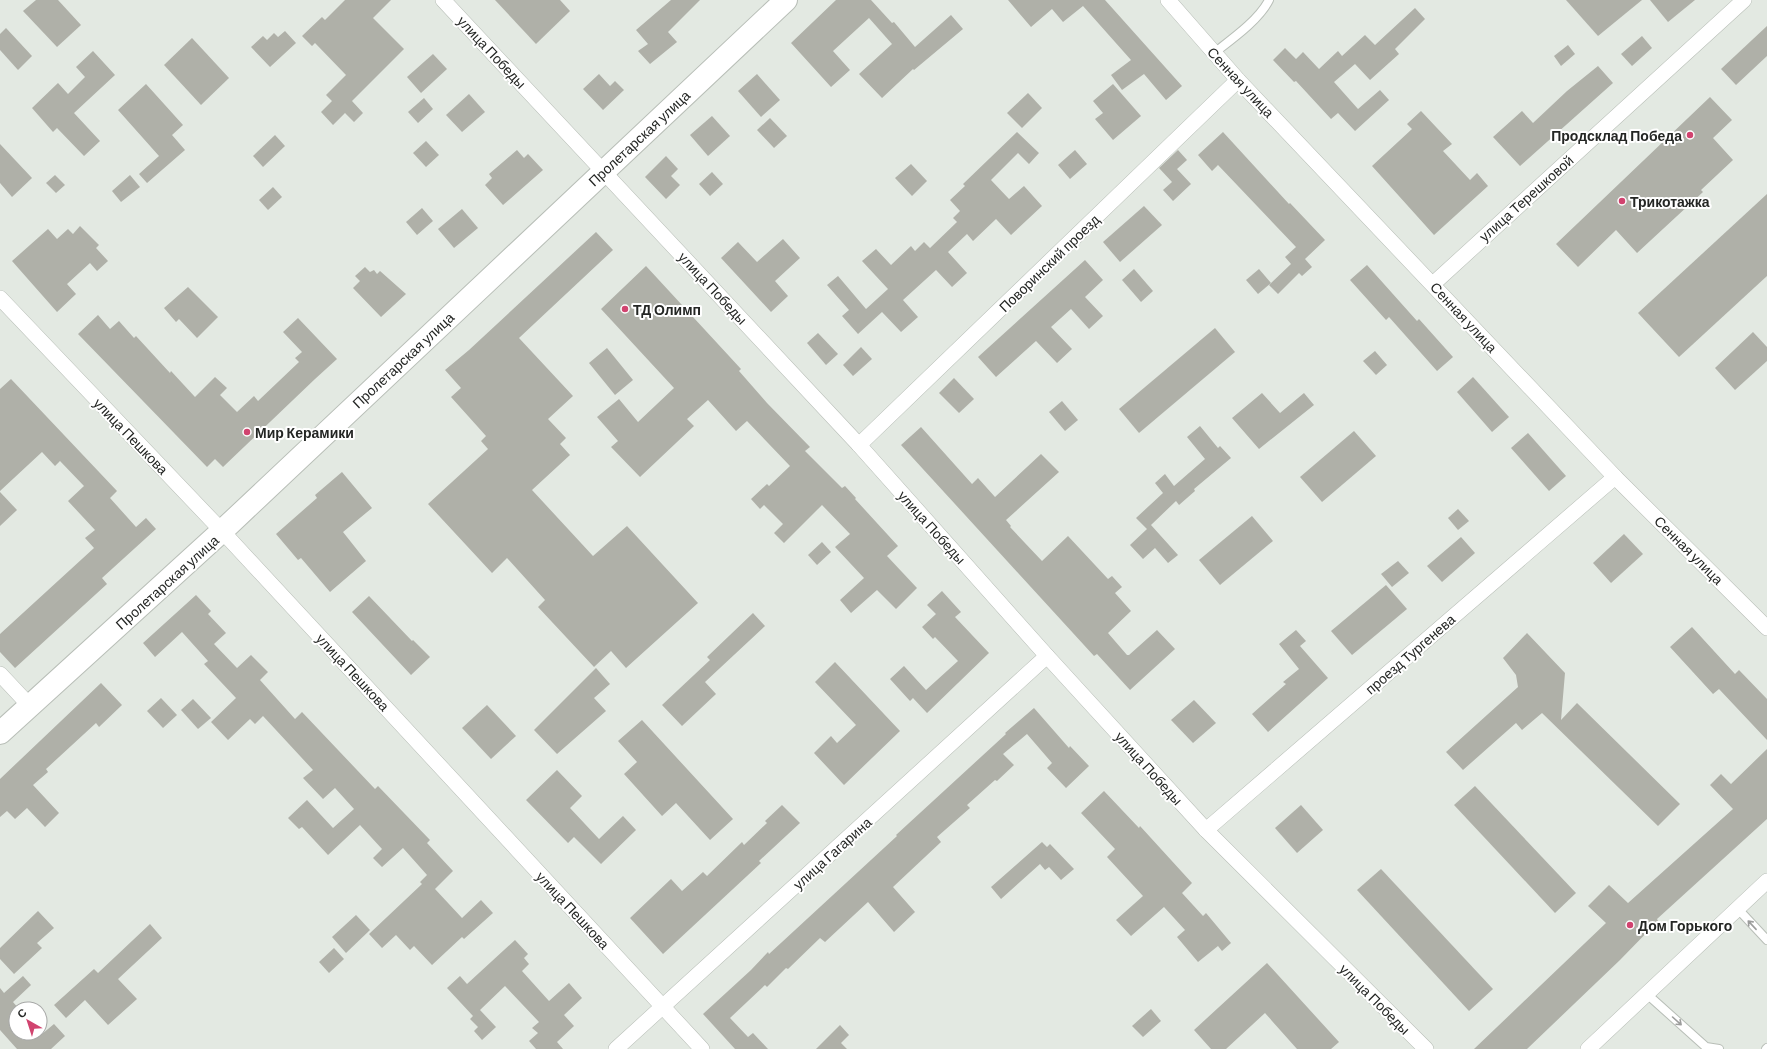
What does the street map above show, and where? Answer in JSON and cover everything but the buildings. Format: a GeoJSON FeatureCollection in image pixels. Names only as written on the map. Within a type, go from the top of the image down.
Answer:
{"type":"FeatureCollection","features":[{"type":"Feature","properties":{"kind":"street","name":"улица Победы"},"geometry":{"type":"LineString","coordinates":[[443,0],[859,445],[1047,656],[1206,830],[1426,1049]]}},
{"type":"Feature","properties":{"kind":"street","name":"Пролетарская улица"},"geometry":{"type":"LineString","coordinates":[[0,734],[222,532],[786,0]]}},
{"type":"Feature","properties":{"kind":"street","name":"Сенная улица"},"geometry":{"type":"LineString","coordinates":[[1168,0],[1238,80],[1615,477],[1767,628]]}},
{"type":"Feature","properties":{"kind":"street","name":"улица Терешковой"},"geometry":{"type":"LineString","coordinates":[[1433,284],[1744,0]]}},
{"type":"Feature","properties":{"kind":"street","name":"Поворинский проезд"},"geometry":{"type":"LineString","coordinates":[[859,445],[1238,80]]}},
{"type":"Feature","properties":{"kind":"street","name":"улица Пешкова"},"geometry":{"type":"LineString","coordinates":[[0,298],[222,532],[702,1049]]}},
{"type":"Feature","properties":{"kind":"street","name":"проезд Тургенева"},"geometry":{"type":"LineString","coordinates":[[1206,830],[1615,477]]}},
{"type":"Feature","properties":{"kind":"street","name":"улица Гагарина"},"geometry":{"type":"LineString","coordinates":[[616,1049],[1047,656]]}},
{"type":"Feature","properties":{"kind":"street"},"geometry":{"type":"LineString","coordinates":[[0,674],[30,706]]}},
{"type":"Feature","properties":{"kind":"street"},"geometry":{"type":"LineString","coordinates":[[1588,1049],[1648,995],[1767,881]]}},
{"type":"Feature","properties":{"kind":"lane"},"geometry":{"type":"LineString","coordinates":[[1214,53],[1238,33],[1266,6],[1270,0]]}},
{"type":"Feature","properties":{"kind":"lane"},"geometry":{"type":"LineString","coordinates":[[1738,909],[1767,940]]}},
{"type":"Feature","properties":{"kind":"lane"},"geometry":{"type":"LineString","coordinates":[[1648,995],[1706,1048],[1719,1049]]}},
{"type":"Feature","properties":{"kind":"place","name":"Продсклад Победа"},"geometry":{"type":"Point","coordinates":[1690,135]}},
{"type":"Feature","properties":{"kind":"place","name":"Трикотажка"},"geometry":{"type":"Point","coordinates":[1622,201]}},
{"type":"Feature","properties":{"kind":"place","name":"ТД Олимп"},"geometry":{"type":"Point","coordinates":[625,309]}},
{"type":"Feature","properties":{"kind":"place","name":"Мир Керамики"},"geometry":{"type":"Point","coordinates":[247,432]}},
{"type":"Feature","properties":{"kind":"place","name":"Дом Горького"},"geometry":{"type":"Point","coordinates":[1630,925]}}]}
